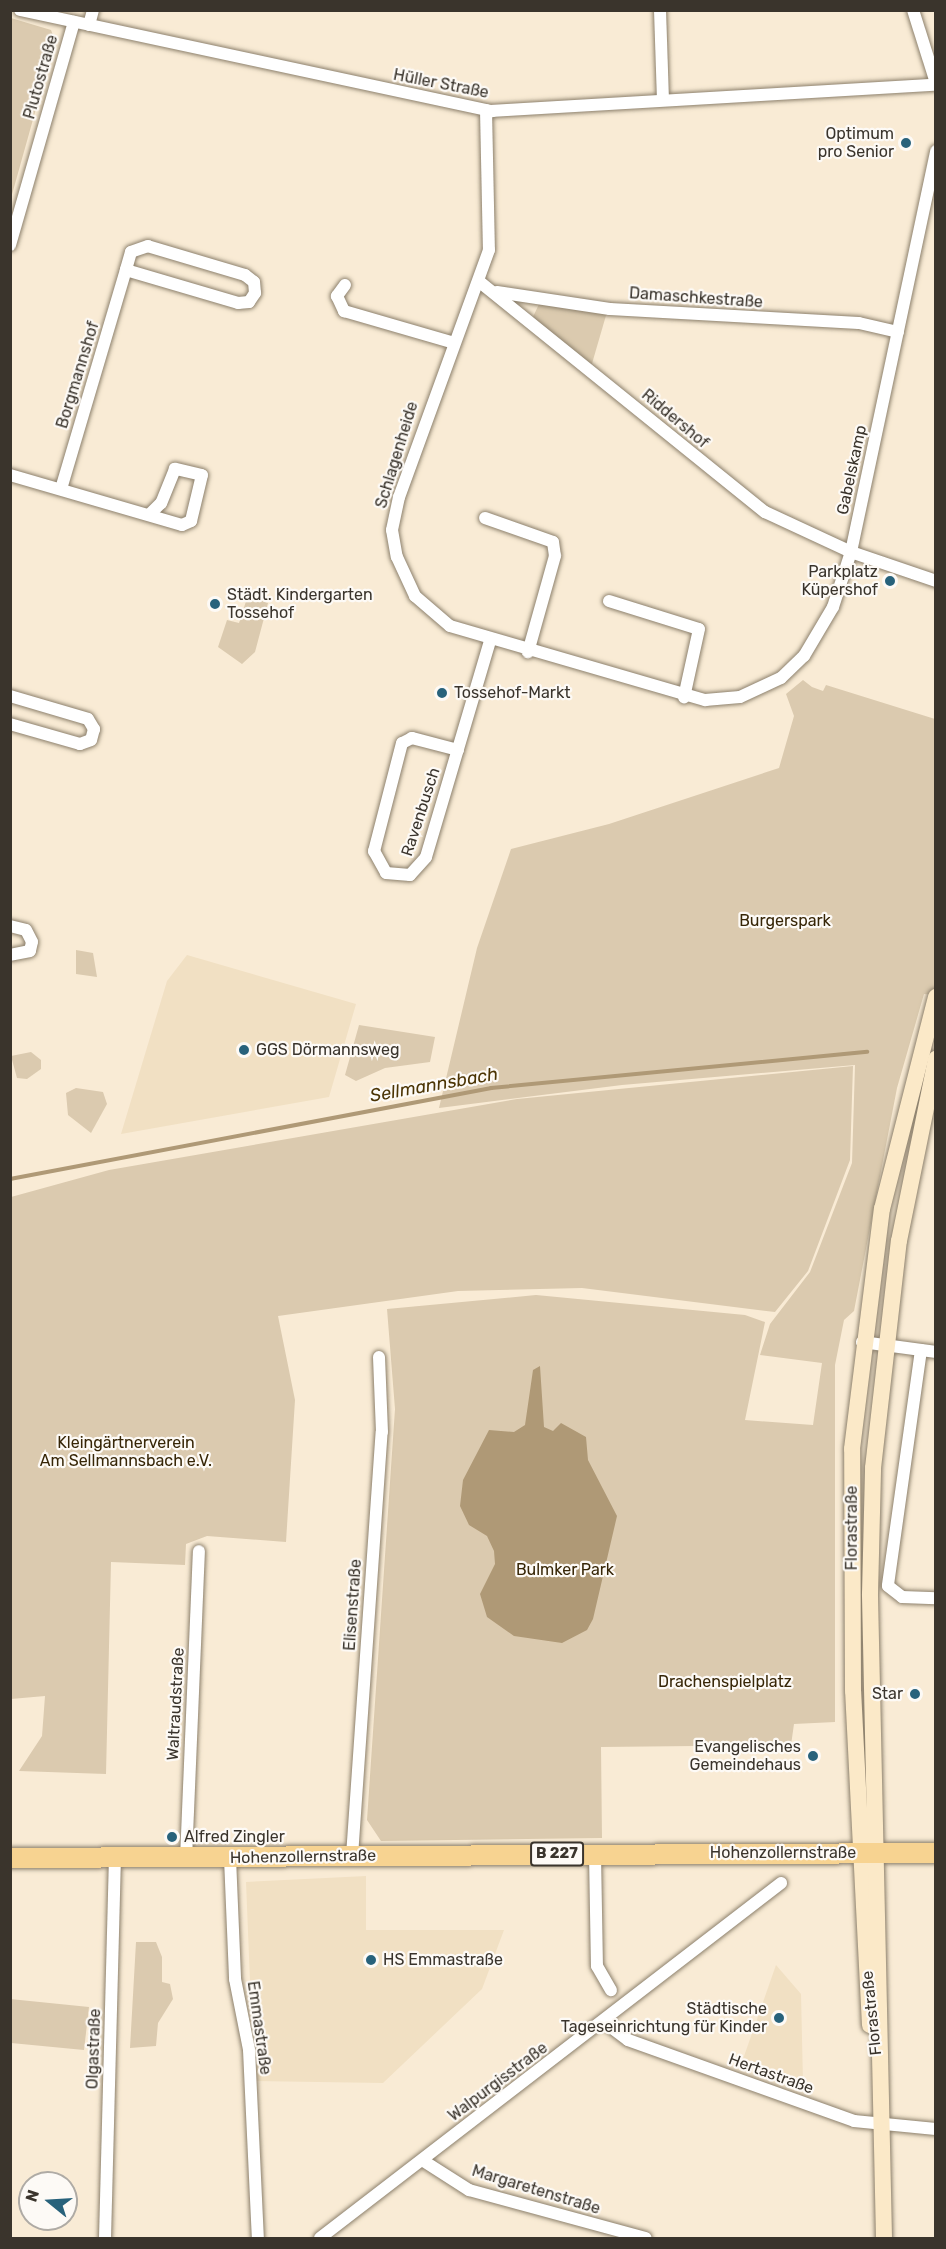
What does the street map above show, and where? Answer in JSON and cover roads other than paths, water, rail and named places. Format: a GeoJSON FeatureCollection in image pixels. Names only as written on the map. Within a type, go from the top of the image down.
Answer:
{"type":"FeatureCollection","features":[{"type":"Feature","properties":{"kind":"main road","name":"Florastraße"},"geometry":{"type":"LineString","coordinates":[[884,2238],[869,1853],[851,1508],[862,1342],[892,1159],[936,997]]}},
{"type":"Feature","properties":{"kind":"main road","name":"Florastraße"},"geometry":{"type":"LineString","coordinates":[[869,1853],[870,1549],[885,1345],[913,1158],[936,1059]]}},
{"type":"Feature","properties":{"kind":"main road","name":"Hohenzollernstraße"},"geometry":{"type":"LineString","coordinates":[[10,1858],[186,1859],[936,1852]]}},
{"type":"Feature","properties":{"kind":"street","name":"Hüller Straße"},"geometry":{"type":"LineString","coordinates":[[20,10],[486,110],[936,84]]}},
{"type":"Feature","properties":{"kind":"street"},"geometry":{"type":"LineString","coordinates":[[89,25],[93,10]]}},
{"type":"Feature","properties":{"kind":"street"},"geometry":{"type":"LineString","coordinates":[[660,10],[663,100]]}},
{"type":"Feature","properties":{"kind":"street"},"geometry":{"type":"LineString","coordinates":[[914,10],[936,84]]}},
{"type":"Feature","properties":{"kind":"street","name":"Plutostraße"},"geometry":{"type":"LineString","coordinates":[[10,245],[74,22]]}},
{"type":"Feature","properties":{"kind":"street","name":"Schlagenheide"},"geometry":{"type":"LineString","coordinates":[[486,110],[489,250],[481,283],[423,421],[392,530],[397,557],[415,597],[450,626],[490,641]]}},
{"type":"Feature","properties":{"kind":"street","name":"Gabelskamp"},"geometry":{"type":"LineString","coordinates":[[490,641],[684,697],[740,698],[793,668],[824,627],[851,552],[936,151]]}},
{"type":"Feature","properties":{"kind":"street","name":"Borgmannshof"},"geometry":{"type":"LineString","coordinates":[[61,489],[131,252],[148,246],[245,275],[254,282],[255,293],[249,302],[238,303],[126,270]]}},
{"type":"Feature","properties":{"kind":"street"},"geometry":{"type":"LineString","coordinates":[[481,283],[493,291]]}},
{"type":"Feature","properties":{"kind":"street"},"geometry":{"type":"LineString","coordinates":[[345,285],[337,296],[344,311],[454,343]]}},
{"type":"Feature","properties":{"kind":"street","name":"Damaschkestraße"},"geometry":{"type":"LineString","coordinates":[[493,291],[610,309],[859,323],[898,332]]}},
{"type":"Feature","properties":{"kind":"street","name":"Riddershof"},"geometry":{"type":"LineString","coordinates":[[493,291],[765,512],[851,552],[936,581]]}},
{"type":"Feature","properties":{"kind":"street"},"geometry":{"type":"LineString","coordinates":[[10,475],[182,525],[191,521],[201,476],[175,469],[161,503],[150,514]]}},
{"type":"Feature","properties":{"kind":"street"},"geometry":{"type":"LineString","coordinates":[[485,519],[553,542],[555,556],[528,652]]}},
{"type":"Feature","properties":{"kind":"street"},"geometry":{"type":"LineString","coordinates":[[609,601],[699,629],[684,697]]}},
{"type":"Feature","properties":{"kind":"street","name":"Ravenbusch"},"geometry":{"type":"LineString","coordinates":[[458,750],[412,738],[402,743],[375,844],[377,864],[386,873],[410,875],[420,869],[458,750],[490,641]]}},
{"type":"Feature","properties":{"kind":"street"},"geometry":{"type":"LineString","coordinates":[[10,696],[88,718],[94,729],[91,740],[81,744],[10,724]]}},
{"type":"Feature","properties":{"kind":"street"},"geometry":{"type":"LineString","coordinates":[[10,926],[26,930],[33,942],[30,951],[10,955]]}},
{"type":"Feature","properties":{"kind":"street"},"geometry":{"type":"LineString","coordinates":[[862,1342],[936,1352]]}},
{"type":"Feature","properties":{"kind":"street"},"geometry":{"type":"LineString","coordinates":[[921,1350],[888,1578],[890,1590],[902,1597],[936,1598]]}},
{"type":"Feature","properties":{"kind":"street","name":"Elisenstraße"},"geometry":{"type":"LineString","coordinates":[[352,1856],[382,1432],[379,1357]]}},
{"type":"Feature","properties":{"kind":"street","name":"Waltraudstraße"},"geometry":{"type":"LineString","coordinates":[[186,1859],[199,1551]]}},
{"type":"Feature","properties":{"kind":"street"},"geometry":{"type":"LineString","coordinates":[[595,1854],[597,1966],[611,1990]]}},
{"type":"Feature","properties":{"kind":"street","name":"Emmastraße"},"geometry":{"type":"LineString","coordinates":[[230,1858],[235,1979],[249,2050],[258,2238]]}},
{"type":"Feature","properties":{"kind":"street","name":"Olgastraße"},"geometry":{"type":"LineString","coordinates":[[105,2238],[115,1859]]}},
{"type":"Feature","properties":{"kind":"street","name":"Walpurgisstraße"},"geometry":{"type":"LineString","coordinates":[[320,2238],[604,2022],[781,1883]]}},
{"type":"Feature","properties":{"kind":"street","name":"Hertastraße"},"geometry":{"type":"LineString","coordinates":[[604,2022],[628,2040],[854,2121],[936,2129]]}},
{"type":"Feature","properties":{"kind":"street","name":"Margaretenstraße"},"geometry":{"type":"LineString","coordinates":[[422,2160],[469,2190],[604,2233],[646,2238]]}},
{"type":"Feature","properties":{"kind":"waterway","name":"Sellmannsbach"},"geometry":{"type":"LineString","coordinates":[[10,1179],[491,1088],[867,1052]]}},
{"type":"Feature","properties":{"kind":"place","name":"Optimum pro Senior"},"geometry":{"type":"Point","coordinates":[906,143]}},
{"type":"Feature","properties":{"kind":"place","name":"Parkplatz Küpershof"},"geometry":{"type":"Point","coordinates":[890,581]}},
{"type":"Feature","properties":{"kind":"place","name":"Städt. Kindergarten Tossehof"},"geometry":{"type":"Point","coordinates":[215,604]}},
{"type":"Feature","properties":{"kind":"place","name":"Tossehof-Markt"},"geometry":{"type":"Point","coordinates":[442,693]}},
{"type":"Feature","properties":{"kind":"place","name":"GGS Dörmannsweg"},"geometry":{"type":"Point","coordinates":[244,1050]}},
{"type":"Feature","properties":{"kind":"place","name":"Star"},"geometry":{"type":"Point","coordinates":[915,1694]}},
{"type":"Feature","properties":{"kind":"place","name":"Evangelisches Gemeindehaus"},"geometry":{"type":"Point","coordinates":[813,1756]}},
{"type":"Feature","properties":{"kind":"place","name":"Alfred Zingler"},"geometry":{"type":"Point","coordinates":[172,1837]}},
{"type":"Feature","properties":{"kind":"place","name":"HS Emmastraße"},"geometry":{"type":"Point","coordinates":[371,1960]}},
{"type":"Feature","properties":{"kind":"place","name":"Städtische Tageseinrichtung für Kinder"},"geometry":{"type":"Point","coordinates":[779,2018]}},
{"type":"Feature","properties":{"kind":"park label","name":"Burgerspark"},"geometry":{"type":"Point","coordinates":[785,921]}},
{"type":"Feature","properties":{"kind":"park label","name":"Kleingärtnerverein Am Sellmannsbach e.V."},"geometry":{"type":"Point","coordinates":[126,1452]}},
{"type":"Feature","properties":{"kind":"park label","name":"Bulmker Park"},"geometry":{"type":"Point","coordinates":[565,1570]}},
{"type":"Feature","properties":{"kind":"park label","name":"Drachenspielplatz"},"geometry":{"type":"Point","coordinates":[725,1682]}}]}
